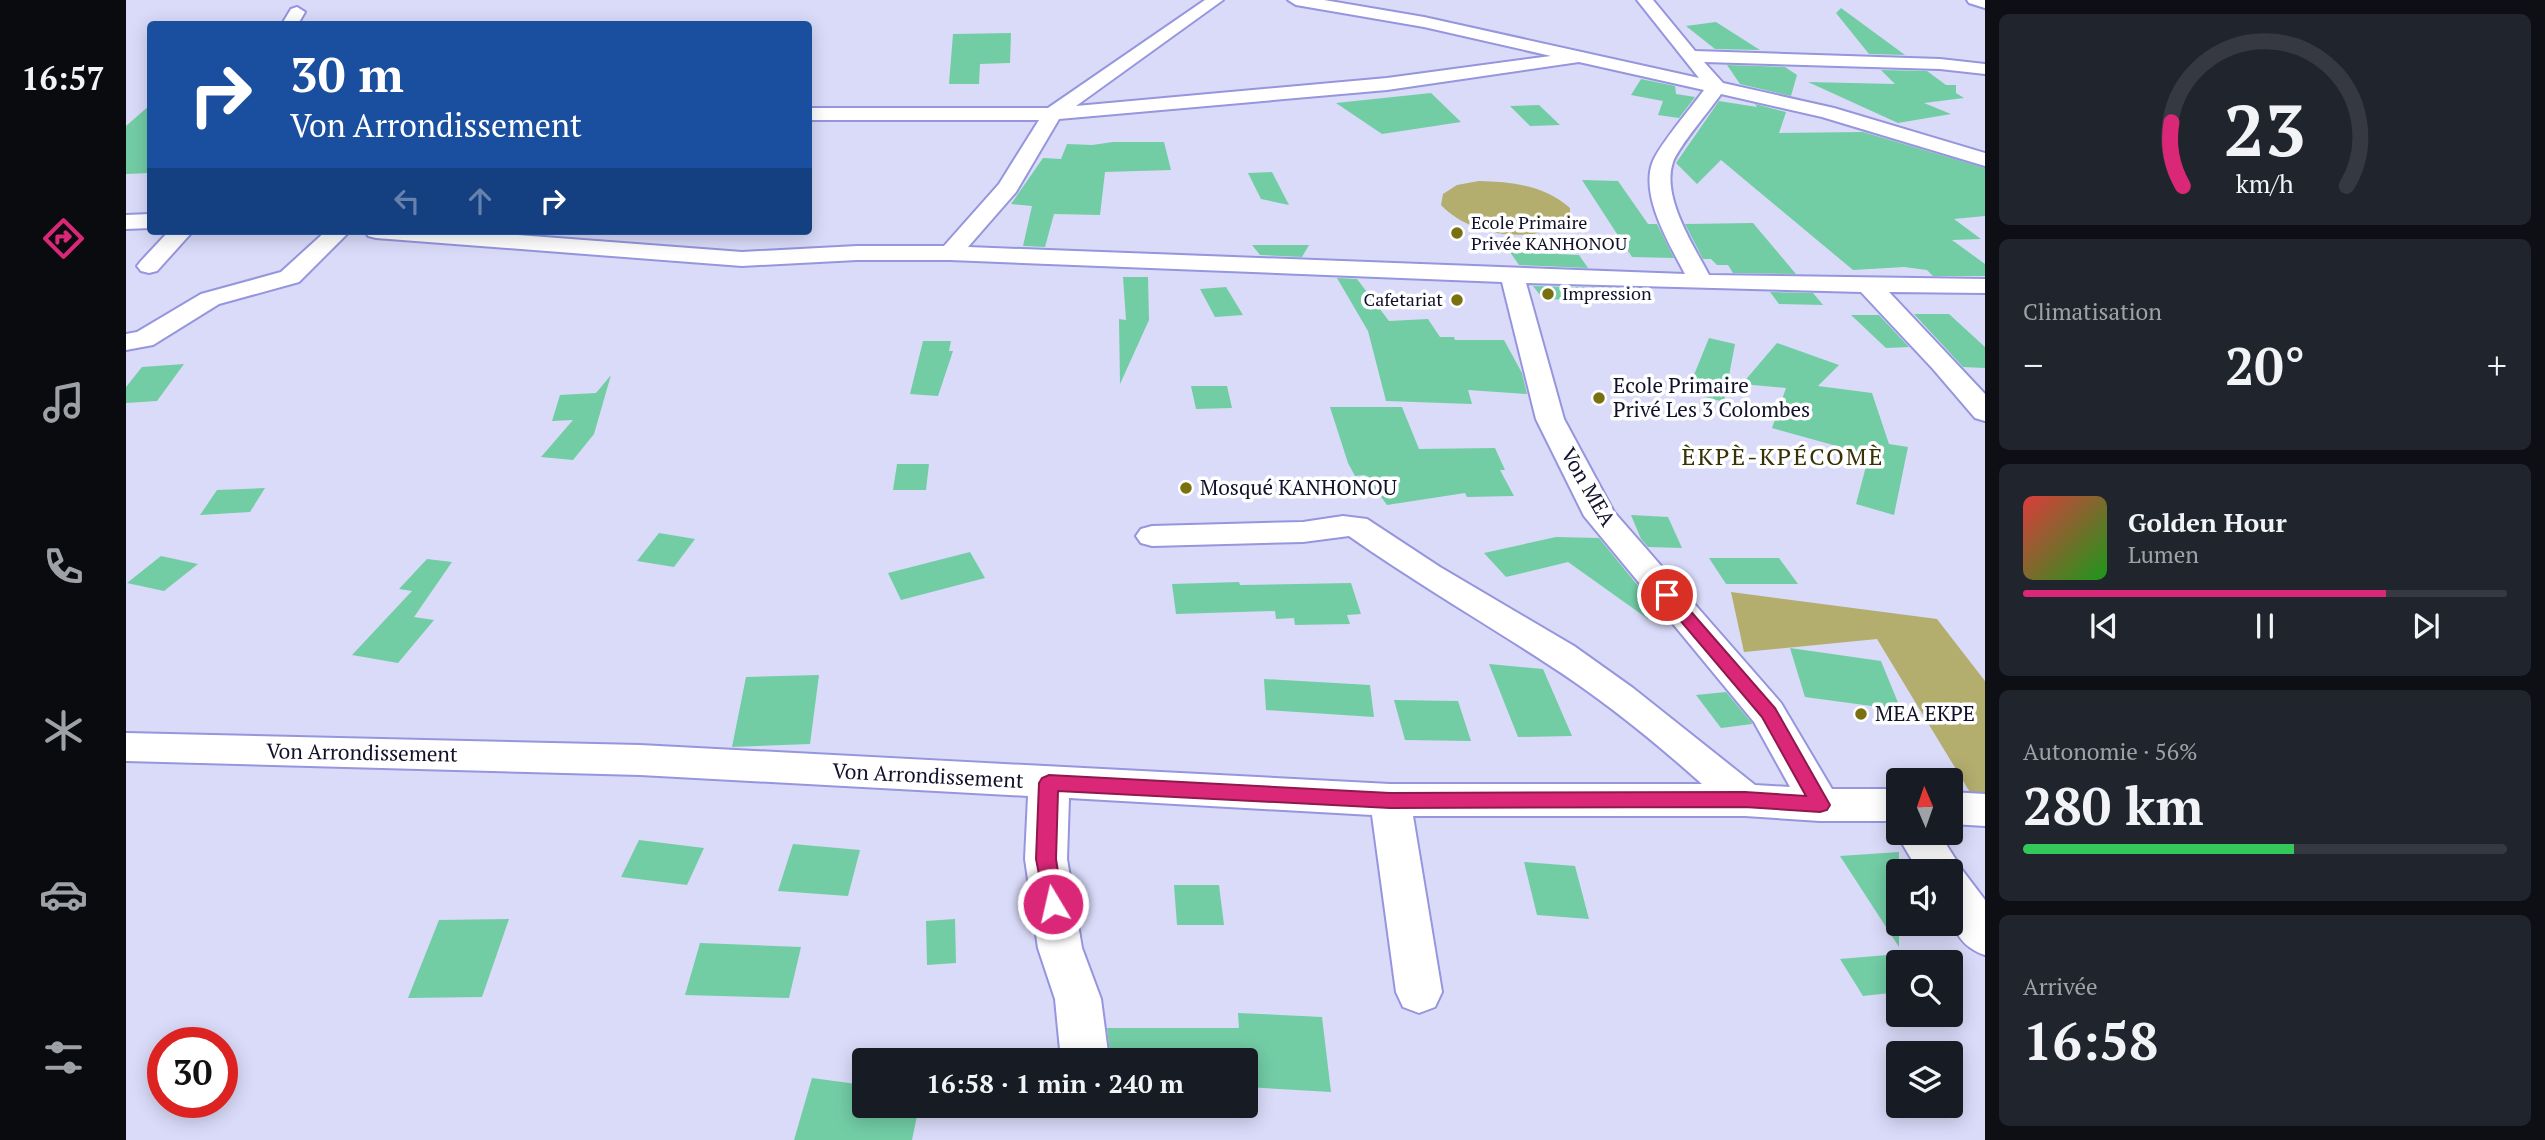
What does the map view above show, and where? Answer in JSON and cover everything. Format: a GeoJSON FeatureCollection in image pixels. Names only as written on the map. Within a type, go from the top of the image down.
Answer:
{"type":"FeatureCollection","features":[{"type":"Feature","properties":{"kind":"street"},"geometry":{"type":"LineString","coordinates":[[950,253],[1008,187],[1052,114],[1215,0]]}},
{"type":"Feature","properties":{"kind":"street"},"geometry":{"type":"LineString","coordinates":[[1296,0],[1424,22],[1861,120],[1985,160]]}},
{"type":"Feature","properties":{"kind":"street"},"geometry":{"type":"LineString","coordinates":[[1645,0],[1666,32],[1691,56],[1716,87]]}},
{"type":"Feature","properties":{"kind":"street"},"geometry":{"type":"LineString","coordinates":[[1975,0],[1985,4]]}},
{"type":"Feature","properties":{"kind":"street"},"geometry":{"type":"LineString","coordinates":[[1691,56],[1926,63],[1985,69]]}},
{"type":"Feature","properties":{"kind":"street"},"geometry":{"type":"LineString","coordinates":[[812,114],[1052,114],[1387,85],[1578,57]]}},
{"type":"Feature","properties":{"kind":"street"},"geometry":{"type":"LineString","coordinates":[[1702,282],[1667,217],[1661,182],[1663,162],[1716,87]]}},
{"type":"Feature","properties":{"kind":"street"},"geometry":{"type":"LineString","coordinates":[[126,222],[147,221]]}},
{"type":"Feature","properties":{"kind":"street"},"geometry":{"type":"LineString","coordinates":[[149,266],[177,235]]}},
{"type":"Feature","properties":{"kind":"street"},"geometry":{"type":"LineString","coordinates":[[126,342],[144,339],[210,299],[290,277],[335,235]]}},
{"type":"Feature","properties":{"kind":"street"},"geometry":{"type":"LineString","coordinates":[[428,235],[742,259],[857,253],[950,253],[1702,282],[1985,286]]}},
{"type":"Feature","properties":{"kind":"street","name":"Von MEA"},"geometry":{"type":"LineString","coordinates":[[1513,275],[1550,419],[1600,516],[1768,713],[1820,805]]}},
{"type":"Feature","properties":{"kind":"street"},"geometry":{"type":"LineString","coordinates":[[1868,285],[1943,363],[1985,412]]}},
{"type":"Feature","properties":{"kind":"street"},"geometry":{"type":"LineString","coordinates":[[1152,536],[1303,532],[1356,526],[1428,575],[1570,662],[1675,740],[1745,800]]}},
{"type":"Feature","properties":{"kind":"street","name":"Von Arrondissement"},"geometry":{"type":"LineString","coordinates":[[126,747],[640,760],[1390,800],[1745,800],[1820,805],[1886,805]]}},
{"type":"Feature","properties":{"kind":"street"},"geometry":{"type":"LineString","coordinates":[[1049,783],[1046,859],[1060,948],[1078,999],[1084,1048]]}},
{"type":"Feature","properties":{"kind":"street"},"geometry":{"type":"LineString","coordinates":[[1390,800],[1419,992]]}},
{"type":"Feature","properties":{"kind":"street"},"geometry":{"type":"LineString","coordinates":[[1964,809],[1985,810]]}},
{"type":"Feature","properties":{"kind":"street"},"geometry":{"type":"LineString","coordinates":[[1963,903],[1985,936]]}},
{"type":"Feature","properties":{"kind":"shaded area"},"geometry":{"type":"Polygon","coordinates":[[[1479,181],[1528,186],[1550,194],[1570,208],[1570,220],[1539,233],[1503,234],[1469,224],[1441,205],[1443,194],[1457,185],[1479,181]]]}},
{"type":"Feature","properties":{"kind":"shaded area"},"geometry":{"type":"Polygon","coordinates":[[[1731,592],[1937,619],[1985,681],[1985,795],[1971,794],[1964,782],[1964,768],[1955,768],[1877,639],[1744,652],[1731,592]]]}},
{"type":"Feature","properties":{"kind":"building"},"geometry":{"type":"Polygon","coordinates":[[[1841,8],[1905,55],[1869,54],[1836,13],[1841,8]]]}},
{"type":"Feature","properties":{"kind":"building"},"geometry":{"type":"Polygon","coordinates":[[[1716,22],[1760,50],[1715,49],[1686,26],[1716,22]]]}},
{"type":"Feature","properties":{"kind":"building"},"geometry":{"type":"Polygon","coordinates":[[[1011,33],[1010,63],[980,64],[979,84],[949,84],[953,34],[1011,33]]]}},
{"type":"Feature","properties":{"kind":"building"},"geometry":{"type":"Polygon","coordinates":[[[1727,65],[1785,67],[1797,75],[1791,96],[1740,84],[1727,65]]]}},
{"type":"Feature","properties":{"kind":"building"},"geometry":{"type":"Polygon","coordinates":[[[1881,70],[1927,71],[1946,85],[1956,85],[1956,93],[1964,98],[1924,103],[1951,114],[1898,123],[1808,82],[1895,84],[1881,70]]]}},
{"type":"Feature","properties":{"kind":"building"},"geometry":{"type":"Polygon","coordinates":[[[1641,79],[1675,86],[1676,94],[1695,97],[1679,118],[1658,115],[1663,101],[1631,95],[1641,79]]]}},
{"type":"Feature","properties":{"kind":"building"},"geometry":{"type":"Polygon","coordinates":[[[1431,93],[1461,122],[1382,134],[1336,103],[1431,93]]]}},
{"type":"Feature","properties":{"kind":"building"},"geometry":{"type":"Polygon","coordinates":[[[1719,101],[1757,107],[1755,104],[1786,112],[1779,133],[1863,132],[1985,168],[1985,216],[1954,219],[1981,239],[1952,240],[1985,264],[1985,276],[1933,276],[1927,270],[1904,267],[1853,270],[1721,160],[1697,184],[1676,163],[1719,101]]]}},
{"type":"Feature","properties":{"kind":"building"},"geometry":{"type":"Polygon","coordinates":[[[1539,105],[1560,125],[1530,126],[1510,106],[1539,105]]]}},
{"type":"Feature","properties":{"kind":"building"},"geometry":{"type":"Polygon","coordinates":[[[147,108],[147,173],[126,174],[126,126],[147,108]]]}},
{"type":"Feature","properties":{"kind":"building"},"geometry":{"type":"Polygon","coordinates":[[[1164,142],[1171,170],[1105,172],[1100,215],[1054,214],[1045,247],[1023,246],[1032,206],[1011,204],[1043,158],[1061,159],[1067,144],[1164,142]]]}},
{"type":"Feature","properties":{"kind":"building"},"geometry":{"type":"Polygon","coordinates":[[[1272,172],[1289,205],[1261,199],[1248,173],[1272,172]]]}},
{"type":"Feature","properties":{"kind":"building"},"geometry":{"type":"Polygon","coordinates":[[[1582,180],[1618,181],[1648,224],[1657,224],[1674,258],[1632,257],[1582,180]]]}},
{"type":"Feature","properties":{"kind":"building"},"geometry":{"type":"Polygon","coordinates":[[[1753,223],[1796,274],[1733,273],[1728,265],[1717,265],[1711,259],[1703,259],[1685,224],[1753,223]]]}},
{"type":"Feature","properties":{"kind":"building"},"geometry":{"type":"Polygon","coordinates":[[[1252,245],[1309,245],[1302,257],[1260,255],[1252,245]]]}},
{"type":"Feature","properties":{"kind":"building"},"geometry":{"type":"Polygon","coordinates":[[[1510,252],[1579,255],[1588,268],[1519,265],[1510,252]]]}},
{"type":"Feature","properties":{"kind":"building"},"geometry":{"type":"Polygon","coordinates":[[[1123,277],[1148,277],[1149,320],[1120,384],[1119,319],[1126,320],[1123,277]]]}},
{"type":"Feature","properties":{"kind":"building"},"geometry":{"type":"Polygon","coordinates":[[[1337,278],[1357,279],[1389,321],[1428,319],[1440,337],[1454,337],[1455,340],[1504,340],[1522,373],[1527,394],[1468,390],[1472,404],[1386,401],[1368,331],[1337,278]]]}},
{"type":"Feature","properties":{"kind":"building"},"geometry":{"type":"Polygon","coordinates":[[[1533,286],[1602,288],[1611,301],[1543,299],[1533,286]]]}},
{"type":"Feature","properties":{"kind":"building"},"geometry":{"type":"Polygon","coordinates":[[[1226,287],[1243,315],[1215,317],[1200,289],[1226,287]]]}},
{"type":"Feature","properties":{"kind":"building"},"geometry":{"type":"Polygon","coordinates":[[[1770,292],[1813,293],[1823,305],[1779,304],[1770,292]]]}},
{"type":"Feature","properties":{"kind":"building"},"geometry":{"type":"Polygon","coordinates":[[[1914,314],[1949,314],[1985,347],[1985,368],[1963,367],[1914,314]]]}},
{"type":"Feature","properties":{"kind":"building"},"geometry":{"type":"Polygon","coordinates":[[[1851,315],[1879,315],[1909,347],[1886,348],[1851,315]]]}},
{"type":"Feature","properties":{"kind":"building"},"geometry":{"type":"Polygon","coordinates":[[[1709,338],[1735,344],[1724,402],[1687,392],[1709,338]]]}},
{"type":"Feature","properties":{"kind":"building"},"geometry":{"type":"Polygon","coordinates":[[[923,341],[951,341],[949,351],[953,351],[938,396],[910,394],[923,341]]]}},
{"type":"Feature","properties":{"kind":"building"},"geometry":{"type":"Polygon","coordinates":[[[1777,343],[1839,365],[1818,386],[1872,393],[1889,444],[1908,447],[1894,515],[1856,504],[1869,455],[1772,428],[1786,388],[1742,384],[1777,343]]]}},
{"type":"Feature","properties":{"kind":"building"},"geometry":{"type":"Polygon","coordinates":[[[184,364],[157,401],[126,403],[126,387],[142,367],[184,364]]]}},
{"type":"Feature","properties":{"kind":"building"},"geometry":{"type":"Polygon","coordinates":[[[611,375],[594,434],[573,460],[541,457],[573,420],[552,421],[560,395],[596,393],[611,375]]]}},
{"type":"Feature","properties":{"kind":"building"},"geometry":{"type":"Polygon","coordinates":[[[1191,386],[1227,386],[1232,408],[1196,409],[1191,386]]]}},
{"type":"Feature","properties":{"kind":"building"},"geometry":{"type":"Polygon","coordinates":[[[1330,407],[1402,407],[1419,449],[1495,448],[1505,470],[1500,470],[1514,496],[1467,497],[1465,493],[1387,505],[1365,475],[1355,476],[1348,463],[1330,407]]]}},
{"type":"Feature","properties":{"kind":"building"},"geometry":{"type":"Polygon","coordinates":[[[897,464],[929,464],[926,490],[893,490],[897,464]]]}},
{"type":"Feature","properties":{"kind":"building"},"geometry":{"type":"Polygon","coordinates":[[[265,488],[250,512],[200,515],[217,490],[265,488]]]}},
{"type":"Feature","properties":{"kind":"building"},"geometry":{"type":"Polygon","coordinates":[[[1631,515],[1668,517],[1682,548],[1648,547],[1641,539],[1631,515]]]}},
{"type":"Feature","properties":{"kind":"building"},"geometry":{"type":"Polygon","coordinates":[[[659,533],[695,539],[674,567],[637,561],[659,533]]]}},
{"type":"Feature","properties":{"kind":"building"},"geometry":{"type":"Polygon","coordinates":[[[1556,537],[1599,538],[1661,614],[1648,619],[1568,562],[1506,577],[1484,553],[1556,537]]]}},
{"type":"Feature","properties":{"kind":"building"},"geometry":{"type":"Polygon","coordinates":[[[970,552],[985,578],[901,600],[888,573],[970,552]]]}},
{"type":"Feature","properties":{"kind":"building"},"geometry":{"type":"Polygon","coordinates":[[[161,556],[198,564],[164,591],[127,583],[161,556]]]}},
{"type":"Feature","properties":{"kind":"building"},"geometry":{"type":"Polygon","coordinates":[[[1709,558],[1779,558],[1798,584],[1726,584],[1709,558]]]}},
{"type":"Feature","properties":{"kind":"building"},"geometry":{"type":"Polygon","coordinates":[[[427,559],[452,562],[414,617],[434,620],[398,663],[352,655],[412,591],[399,589],[427,559]]]}},
{"type":"Feature","properties":{"kind":"building"},"geometry":{"type":"Polygon","coordinates":[[[1239,582],[1240,585],[1351,583],[1361,614],[1347,615],[1350,624],[1295,625],[1294,618],[1276,619],[1275,611],[1176,614],[1172,584],[1239,582]]]}},
{"type":"Feature","properties":{"kind":"building"},"geometry":{"type":"Polygon","coordinates":[[[1790,648],[1881,661],[1901,710],[1805,697],[1790,648]]]}},
{"type":"Feature","properties":{"kind":"building"},"geometry":{"type":"Polygon","coordinates":[[[1489,664],[1543,669],[1572,736],[1518,737],[1489,664]]]}},
{"type":"Feature","properties":{"kind":"building"},"geometry":{"type":"Polygon","coordinates":[[[819,675],[810,744],[732,747],[746,677],[819,675]]]}},
{"type":"Feature","properties":{"kind":"building"},"geometry":{"type":"Polygon","coordinates":[[[1264,679],[1370,685],[1374,717],[1266,710],[1264,679]]]}},
{"type":"Feature","properties":{"kind":"building"},"geometry":{"type":"Polygon","coordinates":[[[1726,692],[1752,724],[1721,728],[1696,695],[1726,692]]]}},
{"type":"Feature","properties":{"kind":"building"},"geometry":{"type":"Polygon","coordinates":[[[1394,700],[1458,701],[1471,741],[1405,740],[1394,700]]]}},
{"type":"Feature","properties":{"kind":"building"},"geometry":{"type":"Polygon","coordinates":[[[639,840],[704,848],[687,885],[621,877],[639,840]]]}},
{"type":"Feature","properties":{"kind":"building"},"geometry":{"type":"Polygon","coordinates":[[[793,844],[860,850],[848,896],[778,891],[793,844]]]}},
{"type":"Feature","properties":{"kind":"building"},"geometry":{"type":"Polygon","coordinates":[[[1899,852],[1899,859],[1886,859],[1886,927],[1840,856],[1899,852]]]}},
{"type":"Feature","properties":{"kind":"building"},"geometry":{"type":"Polygon","coordinates":[[[1524,862],[1575,866],[1589,919],[1537,915],[1524,862]]]}},
{"type":"Feature","properties":{"kind":"building"},"geometry":{"type":"Polygon","coordinates":[[[1174,885],[1219,885],[1224,925],[1177,925],[1174,885]]]}},
{"type":"Feature","properties":{"kind":"building"},"geometry":{"type":"Polygon","coordinates":[[[509,919],[482,997],[408,998],[439,920],[509,919]]]}},
{"type":"Feature","properties":{"kind":"building"},"geometry":{"type":"Polygon","coordinates":[[[955,919],[956,963],[927,965],[926,921],[955,919]]]}},
{"type":"Feature","properties":{"kind":"building"},"geometry":{"type":"Polygon","coordinates":[[[1892,936],[1899,936],[1899,947],[1892,936]]]}},
{"type":"Feature","properties":{"kind":"building"},"geometry":{"type":"Polygon","coordinates":[[[700,943],[801,947],[789,998],[685,995],[700,943]]]}},
{"type":"Feature","properties":{"kind":"building"},"geometry":{"type":"Polygon","coordinates":[[[1886,955],[1886,993],[1863,996],[1840,959],[1886,955]]]}},
{"type":"Feature","properties":{"kind":"building"},"geometry":{"type":"Polygon","coordinates":[[[1238,1013],[1322,1017],[1331,1092],[1258,1088],[1258,1048],[1110,1048],[1107,1028],[1239,1028],[1238,1013]]]}},
{"type":"Feature","properties":{"kind":"building"},"geometry":{"type":"Polygon","coordinates":[[[812,1078],[852,1083],[852,1118],[917,1118],[912,1140],[794,1140],[812,1078]]]}},
{"type":"Feature","properties":{"kind":"place","name":"Ecole Primaire Privée KANHONOU"},"geometry":{"type":"Point","coordinates":[1457,233]}},
{"type":"Feature","properties":{"kind":"place","name":"Impression"},"geometry":{"type":"Point","coordinates":[1548,294]}},
{"type":"Feature","properties":{"kind":"place","name":"Cafetariat"},"geometry":{"type":"Point","coordinates":[1457,300]}},
{"type":"Feature","properties":{"kind":"place","name":"Ecole Primaire Privé Les 3 Colombes"},"geometry":{"type":"Point","coordinates":[1599,398]}},
{"type":"Feature","properties":{"kind":"place","name":"Mosqué KANHONOU"},"geometry":{"type":"Point","coordinates":[1186,488]}},
{"type":"Feature","properties":{"kind":"place","name":"MEA EKPE"},"geometry":{"type":"Point","coordinates":[1861,714]}},
{"type":"Feature","properties":{"kind":"district","name":"ÈKPÈ-KPÉCOMÈ"},"geometry":{"type":"Point","coordinates":[1783,457]}},
{"type":"Feature","properties":{"kind":"route"},"geometry":{"type":"LineString","coordinates":[[1053,904],[1046,859],[1049,783],[1390,800],[1745,800],[1820,805],[1768,713],[1667,595]]}}]}
